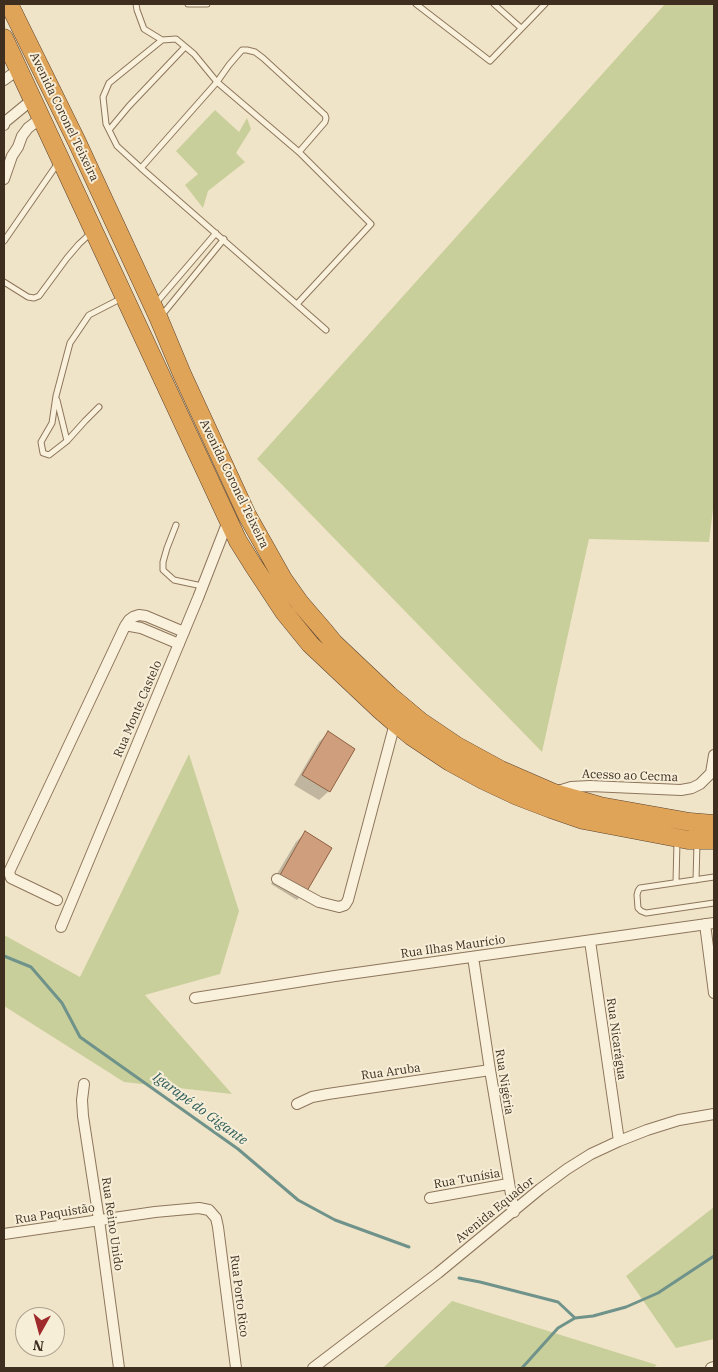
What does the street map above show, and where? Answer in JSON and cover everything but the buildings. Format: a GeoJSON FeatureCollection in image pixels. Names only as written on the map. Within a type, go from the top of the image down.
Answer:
{"type":"FeatureCollection","features":[{"type":"Feature","properties":{"kind":"highway","name":"Avenida Coronel Teixeira"},"geometry":{"type":"LineString","coordinates":[[11,5],[156,313],[247,515],[283,578],[300,603],[324,632],[389,695],[420,721],[457,746],[517,778],[554,793],[600,806],[690,822],[714,824]]}},
{"type":"Feature","properties":{"kind":"highway","name":"Avenida Coronel Teixeira"},"geometry":{"type":"LineString","coordinates":[[4,39],[238,541],[284,612],[310,644],[395,723],[450,762],[483,780],[517,796],[583,820],[678,838],[706,840]]}},
{"type":"Feature","properties":{"kind":"street"},"geometry":{"type":"LineString","coordinates":[[4,80],[19,69]]}},
{"type":"Feature","properties":{"kind":"street"},"geometry":{"type":"LineString","coordinates":[[4,125],[5,122],[33,99]]}},
{"type":"Feature","properties":{"kind":"street"},"geometry":{"type":"LineString","coordinates":[[4,179],[12,156],[22,136],[28,128],[41,118]]}},
{"type":"Feature","properties":{"kind":"street","name":"Rua Monte Castelo"},"geometry":{"type":"LineString","coordinates":[[61,927],[184,632],[228,521]]}},
{"type":"Feature","properties":{"kind":"street"},"geometry":{"type":"LineString","coordinates":[[57,900],[11,878],[9,872],[125,626],[133,617],[139,615],[146,616],[184,632]]}},
{"type":"Feature","properties":{"kind":"street"},"geometry":{"type":"LineString","coordinates":[[125,626],[141,628],[179,644]]}},
{"type":"Feature","properties":{"kind":"street"},"geometry":{"type":"LineString","coordinates":[[277,879],[319,902],[340,907],[345,905],[348,900],[395,723]]}},
{"type":"Feature","properties":{"kind":"street","name":"Acesso ao Cecma"},"geometry":{"type":"LineString","coordinates":[[554,793],[571,787],[590,786],[681,790],[692,788],[700,784],[711,773],[714,754]]}},
{"type":"Feature","properties":{"kind":"street"},"geometry":{"type":"LineString","coordinates":[[709,924],[714,994]]}},
{"type":"Feature","properties":{"kind":"street","name":"Rua Ilhas Maurício"},"geometry":{"type":"LineString","coordinates":[[195,998],[335,976],[709,924]]}},
{"type":"Feature","properties":{"kind":"street","name":"Rua Nicarágua"},"geometry":{"type":"LineString","coordinates":[[590,941],[618,1141]]}},
{"type":"Feature","properties":{"kind":"street","name":"Rua Nigéria"},"geometry":{"type":"LineString","coordinates":[[473,957],[514,1212]]}},
{"type":"Feature","properties":{"kind":"street","name":"Rua Aruba"},"geometry":{"type":"LineString","coordinates":[[297,1104],[328,1094],[490,1070]]}},
{"type":"Feature","properties":{"kind":"street","name":"Rua Reino Unido"},"geometry":{"type":"LineString","coordinates":[[84,1084],[83,1116],[119,1368]]}},
{"type":"Feature","properties":{"kind":"street","name":"Avenida Equador"},"geometry":{"type":"LineString","coordinates":[[313,1368],[438,1273],[567,1169],[591,1154],[647,1130],[679,1120],[714,1114]]}},
{"type":"Feature","properties":{"kind":"street","name":"Rua Tunísia"},"geometry":{"type":"LineString","coordinates":[[430,1198],[508,1184]]}},
{"type":"Feature","properties":{"kind":"street","name":"Rua Paquistão"},"geometry":{"type":"LineString","coordinates":[[4,1234],[154,1212],[199,1208],[209,1210],[216,1218],[218,1227]]}},
{"type":"Feature","properties":{"kind":"street","name":"Rua Porto Rico"},"geometry":{"type":"LineString","coordinates":[[218,1227],[236,1368]]}},
{"type":"Feature","properties":{"kind":"lane"},"geometry":{"type":"LineString","coordinates":[[136,4],[144,29],[162,40],[176,40],[194,54],[217,82],[299,152],[371,224],[297,304]]}},
{"type":"Feature","properties":{"kind":"lane"},"geometry":{"type":"LineString","coordinates":[[188,4],[207,4]]}},
{"type":"Feature","properties":{"kind":"lane"},"geometry":{"type":"LineString","coordinates":[[416,4],[490,61],[545,4]]}},
{"type":"Feature","properties":{"kind":"lane"},"geometry":{"type":"LineString","coordinates":[[494,4],[521,28]]}},
{"type":"Feature","properties":{"kind":"lane"},"geometry":{"type":"LineString","coordinates":[[162,40],[109,83],[103,97],[106,124],[117,146],[326,330]]}},
{"type":"Feature","properties":{"kind":"lane"},"geometry":{"type":"LineString","coordinates":[[109,130],[129,106],[186,48]]}},
{"type":"Feature","properties":{"kind":"lane"},"geometry":{"type":"LineString","coordinates":[[141,168],[217,82],[242,50],[255,52],[263,58],[325,115],[325,122],[299,152]]}},
{"type":"Feature","properties":{"kind":"lane"},"geometry":{"type":"LineString","coordinates":[[4,241],[60,160]]}},
{"type":"Feature","properties":{"kind":"lane"},"geometry":{"type":"LineString","coordinates":[[4,282],[28,297],[34,298],[39,296],[67,258],[94,230]]}},
{"type":"Feature","properties":{"kind":"lane"},"geometry":{"type":"LineString","coordinates":[[156,313],[216,233]]}},
{"type":"Feature","properties":{"kind":"lane"},"geometry":{"type":"LineString","coordinates":[[156,313],[224,239]]}},
{"type":"Feature","properties":{"kind":"lane"},"geometry":{"type":"LineString","coordinates":[[99,407],[67,441],[49,455],[43,454],[41,442],[52,423],[56,396],[70,343],[89,316],[125,297]]}},
{"type":"Feature","properties":{"kind":"lane"},"geometry":{"type":"LineString","coordinates":[[56,396],[67,441]]}},
{"type":"Feature","properties":{"kind":"lane"},"geometry":{"type":"LineString","coordinates":[[176,525],[167,548],[163,570],[174,580],[202,586]]}},
{"type":"Feature","properties":{"kind":"lane"},"geometry":{"type":"LineString","coordinates":[[676,882],[678,838]]}},
{"type":"Feature","properties":{"kind":"lane"},"geometry":{"type":"LineString","coordinates":[[696,880],[706,840]]}},
{"type":"Feature","properties":{"kind":"lane"},"geometry":{"type":"LineString","coordinates":[[714,877],[640,888],[637,895],[638,908],[646,913],[714,902]]}},
{"type":"Feature","properties":{"kind":"green space"},"geometry":{"type":"Polygon","coordinates":[[[665,4],[714,4],[714,501],[709,542],[589,539],[542,752],[257,459],[665,4]]]}},
{"type":"Feature","properties":{"kind":"green space"},"geometry":{"type":"Polygon","coordinates":[[[215,110],[239,132],[247,118],[251,129],[236,153],[245,162],[208,191],[203,208],[185,185],[198,174],[176,151],[215,110]]]}},
{"type":"Feature","properties":{"kind":"green space"},"geometry":{"type":"Polygon","coordinates":[[[189,754],[239,911],[220,974],[145,995],[232,1094],[124,1082],[4,1006],[4,935],[80,977],[189,754]]]}},
{"type":"Feature","properties":{"kind":"green space"},"geometry":{"type":"Polygon","coordinates":[[[714,1207],[714,1339],[676,1348],[626,1276],[714,1207]]]}},
{"type":"Feature","properties":{"kind":"green space"},"geometry":{"type":"Polygon","coordinates":[[[452,1301],[657,1365],[653,1368],[383,1368],[452,1301]]]}},
{"type":"Feature","properties":{"kind":"waterway","name":"Igarapé do Gigante"},"geometry":{"type":"LineString","coordinates":[[4,956],[31,967],[62,1003],[80,1037],[238,1149],[298,1200],[335,1220],[409,1247]]}},
{"type":"Feature","properties":{"kind":"waterway"},"geometry":{"type":"LineString","coordinates":[[522,1368],[558,1328],[575,1318],[593,1316],[626,1307],[658,1293],[714,1256]]}},
{"type":"Feature","properties":{"kind":"waterway"},"geometry":{"type":"LineString","coordinates":[[459,1278],[558,1302],[575,1318]]}}]}
